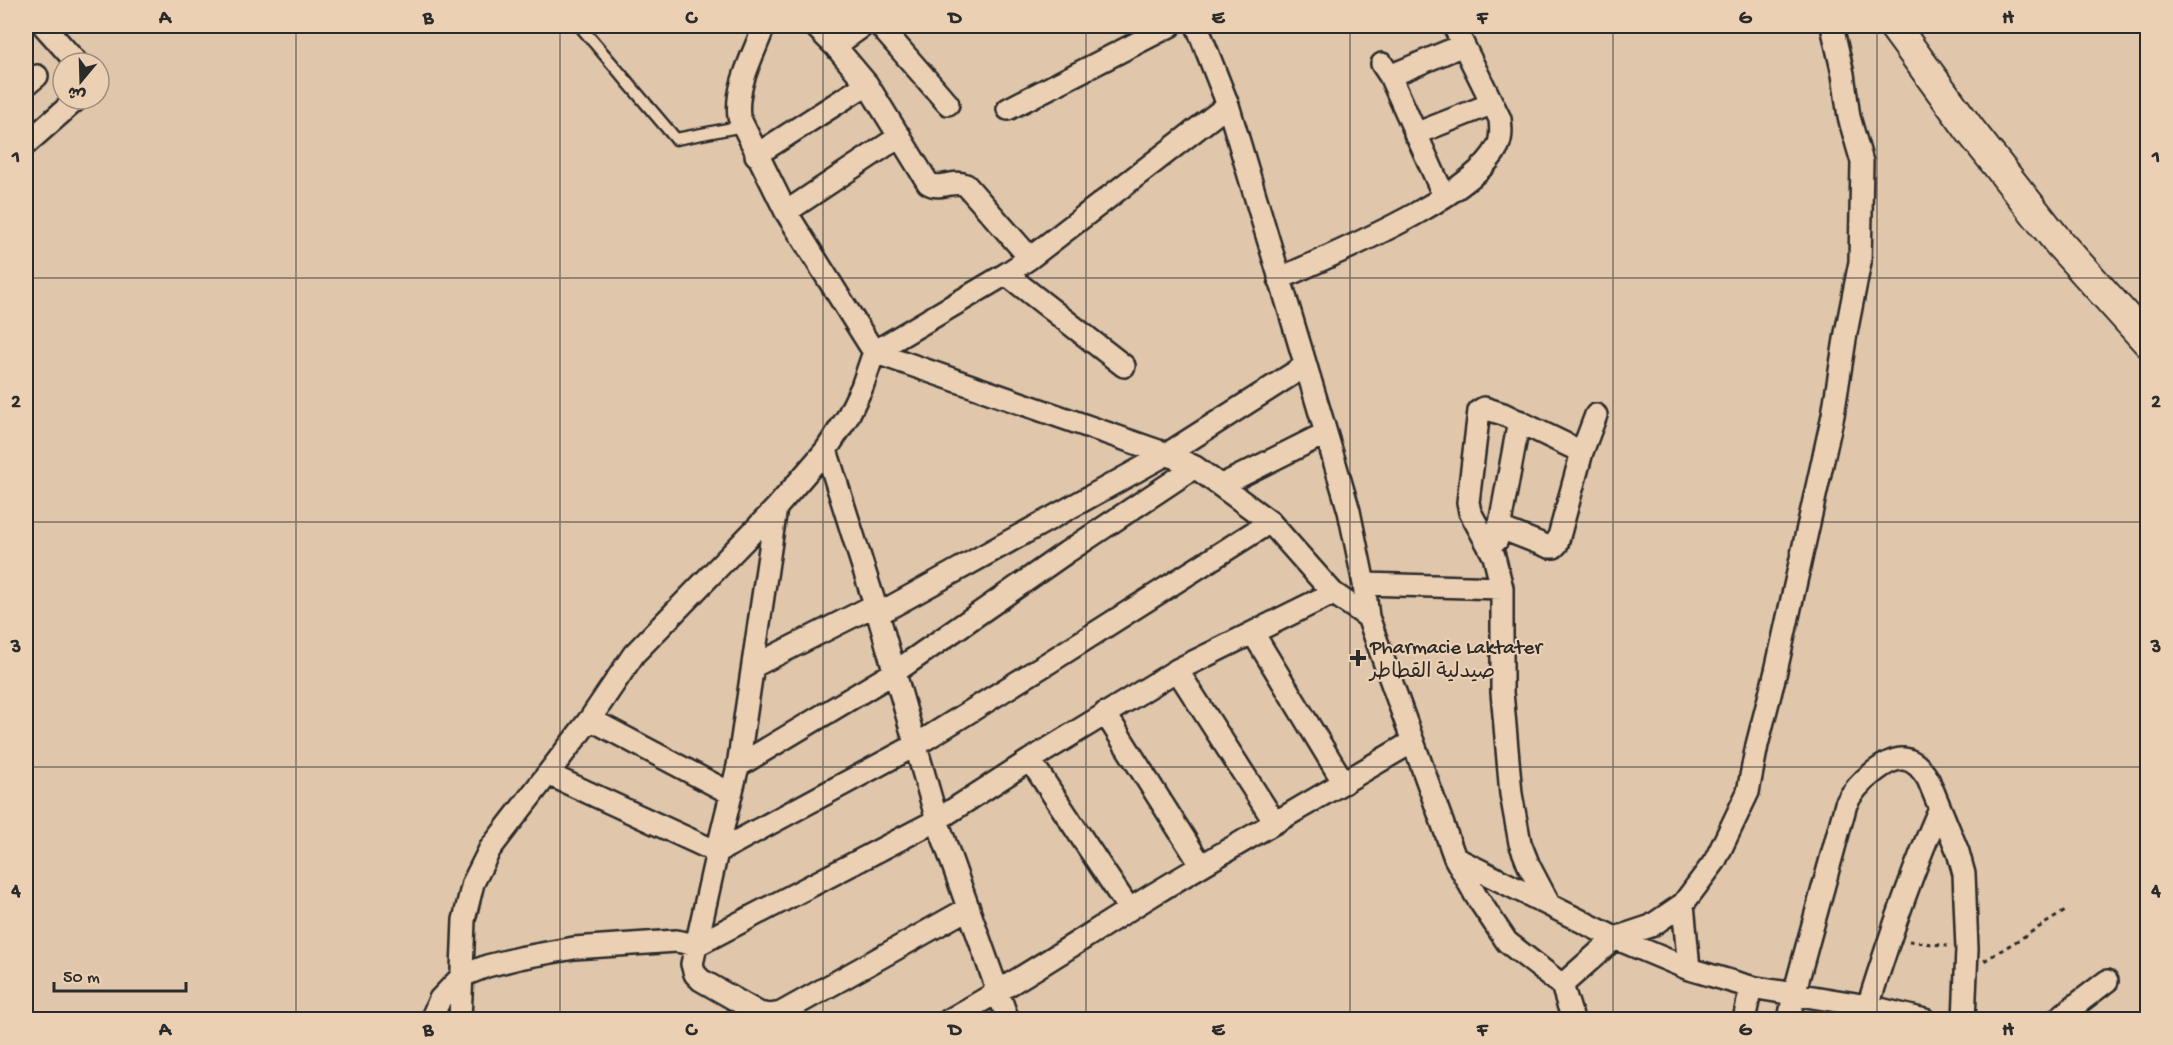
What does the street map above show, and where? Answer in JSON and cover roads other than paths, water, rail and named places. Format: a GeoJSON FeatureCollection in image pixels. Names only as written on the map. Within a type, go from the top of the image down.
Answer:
{"type":"FeatureCollection","features":[{"type":"Feature","properties":{"kind":"main road"},"geometry":{"type":"LineString","coordinates":[[1894,26],[1970,130],[2059,243],[2148,342]]}},
{"type":"Feature","properties":{"kind":"street"},"geometry":{"type":"LineString","coordinates":[[44,26],[67,51]]}},
{"type":"Feature","properties":{"kind":"street"},"geometry":{"type":"LineString","coordinates":[[764,26],[742,83],[738,106],[742,126],[786,212],[874,352],[1167,454],[1195,467],[1270,522],[1333,593],[1368,617]]}},
{"type":"Feature","properties":{"kind":"street"},"geometry":{"type":"LineString","coordinates":[[814,26],[835,46],[867,84],[928,183],[935,186],[955,182],[966,185],[1030,258]]}},
{"type":"Feature","properties":{"kind":"street"},"geometry":{"type":"LineString","coordinates":[[835,46],[862,26]]}},
{"type":"Feature","properties":{"kind":"street"},"geometry":{"type":"LineString","coordinates":[[880,26],[948,104]]}},
{"type":"Feature","properties":{"kind":"street"},"geometry":{"type":"LineString","coordinates":[[1008,109],[1170,26]]}},
{"type":"Feature","properties":{"kind":"street"},"geometry":{"type":"LineString","coordinates":[[1197,26],[1228,105],[1326,433],[1348,511],[1364,584],[1368,617],[1455,858],[1476,896],[1507,942],[1562,985],[1572,1020]]}},
{"type":"Feature","properties":{"kind":"street"},"geometry":{"type":"LineString","coordinates":[[1279,279],[1401,222],[1474,176],[1493,155],[1499,144],[1502,130],[1500,119],[1454,26]]}},
{"type":"Feature","properties":{"kind":"street"},"geometry":{"type":"LineString","coordinates":[[1562,985],[1615,938],[1651,926],[1683,904],[1715,861],[1748,792],[1833,415],[1860,262],[1862,162],[1849,117],[1843,74],[1832,26]]}},
{"type":"Feature","properties":{"kind":"street"},"geometry":{"type":"LineString","coordinates":[[1444,196],[1386,70],[1463,45]]}},
{"type":"Feature","properties":{"kind":"street"},"geometry":{"type":"LineString","coordinates":[[756,155],[867,84]]}},
{"type":"Feature","properties":{"kind":"street"},"geometry":{"type":"LineString","coordinates":[[1415,134],[1491,104]]}},
{"type":"Feature","properties":{"kind":"street"},"geometry":{"type":"LineString","coordinates":[[460,1020],[464,920],[473,883],[490,849],[590,719],[634,654],[776,508],[826,450],[847,418],[874,352],[1030,258],[1228,105]]}},
{"type":"Feature","properties":{"kind":"street"},"geometry":{"type":"LineString","coordinates":[[26,144],[63,111]]}},
{"type":"Feature","properties":{"kind":"street"},"geometry":{"type":"LineString","coordinates":[[786,212],[900,136]]}},
{"type":"Feature","properties":{"kind":"street"},"geometry":{"type":"LineString","coordinates":[[1006,274],[1124,366]]}},
{"type":"Feature","properties":{"kind":"street"},"geometry":{"type":"LineString","coordinates":[[754,666],[877,609],[1167,454],[1305,366]]}},
{"type":"Feature","properties":{"kind":"street"},"geometry":{"type":"LineString","coordinates":[[1549,904],[1520,843],[1510,794],[1502,692],[1502,588],[1494,556],[1480,532],[1468,502],[1479,411],[1484,408],[1490,409],[1582,452]]}},
{"type":"Feature","properties":{"kind":"street"},"geometry":{"type":"LineString","coordinates":[[1498,527],[1554,547],[1560,535],[1582,452],[1596,415]]}},
{"type":"Feature","properties":{"kind":"street"},"geometry":{"type":"LineString","coordinates":[[1494,556],[1519,421]]}},
{"type":"Feature","properties":{"kind":"street"},"geometry":{"type":"LineString","coordinates":[[1222,485],[1326,433]]}},
{"type":"Feature","properties":{"kind":"street"},"geometry":{"type":"LineString","coordinates":[[826,450],[877,609],[937,820],[1008,1020]]}},
{"type":"Feature","properties":{"kind":"street"},"geometry":{"type":"LineString","coordinates":[[738,766],[895,672],[1067,552],[1195,467]]}},
{"type":"Feature","properties":{"kind":"street"},"geometry":{"type":"LineString","coordinates":[[776,508],[738,766],[692,964],[695,974],[701,980],[759,1013],[770,1015],[781,1013],[969,908]]}},
{"type":"Feature","properties":{"kind":"street"},"geometry":{"type":"LineString","coordinates":[[717,852],[916,745],[1270,522]]}},
{"type":"Feature","properties":{"kind":"street"},"geometry":{"type":"LineString","coordinates":[[1364,584],[1502,588]]}},
{"type":"Feature","properties":{"kind":"street"},"geometry":{"type":"LineString","coordinates":[[431,1020],[440,999],[462,976],[487,966],[574,948],[676,941],[697,945],[937,820],[1178,670],[1333,593]]}},
{"type":"Feature","properties":{"kind":"street"},"geometry":{"type":"LineString","coordinates":[[1253,633],[1344,783]]}},
{"type":"Feature","properties":{"kind":"street"},"geometry":{"type":"LineString","coordinates":[[1178,670],[1274,821]]}},
{"type":"Feature","properties":{"kind":"street"},"geometry":{"type":"LineString","coordinates":[[1106,713],[1201,865]]}},
{"type":"Feature","properties":{"kind":"street"},"geometry":{"type":"LineString","coordinates":[[590,719],[730,793]]}},
{"type":"Feature","properties":{"kind":"street"},"geometry":{"type":"LineString","coordinates":[[949,1020],[1274,821],[1344,783],[1412,741]]}},
{"type":"Feature","properties":{"kind":"street"},"geometry":{"type":"LineString","coordinates":[[1789,1020],[1846,804],[1853,790],[1882,766],[1894,759],[1904,758],[1922,769],[1928,779],[1959,852],[1964,874],[1967,949],[1964,1020]]}},
{"type":"Feature","properties":{"kind":"street"},"geometry":{"type":"LineString","coordinates":[[1030,760],[1129,909]]}},
{"type":"Feature","properties":{"kind":"street"},"geometry":{"type":"LineString","coordinates":[[548,774],[717,852]]}},
{"type":"Feature","properties":{"kind":"street"},"geometry":{"type":"LineString","coordinates":[[1867,1013],[1889,938],[1919,854],[1940,808]]}},
{"type":"Feature","properties":{"kind":"street"},"geometry":{"type":"LineString","coordinates":[[1455,858],[1615,938],[1689,969],[1751,987],[1794,994],[1867,1013],[1925,1020]]}},
{"type":"Feature","properties":{"kind":"street"},"geometry":{"type":"LineString","coordinates":[[1683,904],[1689,969]]}},
{"type":"Feature","properties":{"kind":"street"},"geometry":{"type":"LineString","coordinates":[[2056,1020],[2107,981]]}},
{"type":"Feature","properties":{"kind":"street"},"geometry":{"type":"LineString","coordinates":[[1744,1020],[1751,987]]}},
{"type":"Feature","properties":{"kind":"lane"},"geometry":{"type":"LineString","coordinates":[[580,26],[676,139],[742,126]]}},
{"type":"Feature","properties":{"kind":"place","name":"Pharmacie Laktater صيدلية القطاطر"},"geometry":{"type":"Point","coordinates":[1358,658]}}]}
